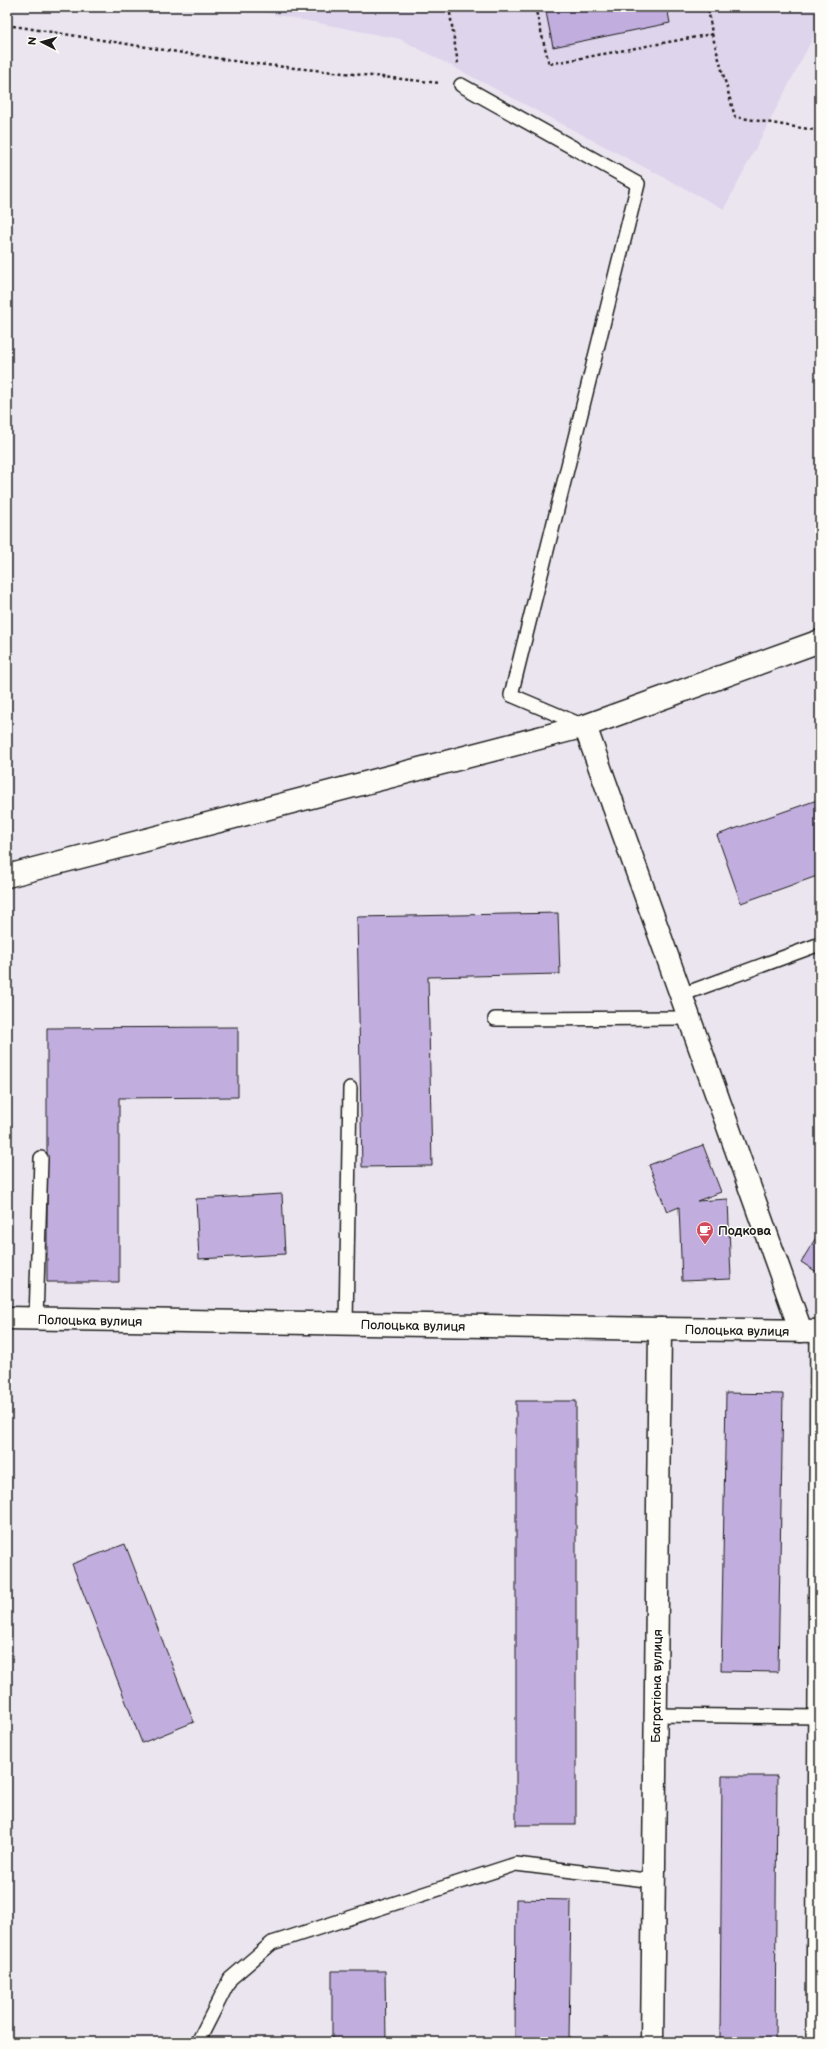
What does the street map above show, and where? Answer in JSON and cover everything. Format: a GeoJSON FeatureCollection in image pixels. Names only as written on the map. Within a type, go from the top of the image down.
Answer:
{"type":"FeatureCollection","features":[{"type":"Feature","properties":{"kind":"street"},"geometry":{"type":"LineString","coordinates":[[7,876],[585,726],[820,641]]}},
{"type":"Feature","properties":{"kind":"street"},"geometry":{"type":"LineString","coordinates":[[585,726],[688,1018],[813,1331]]}},
{"type":"Feature","properties":{"kind":"street","name":"Полоцька вулиця"},"geometry":{"type":"LineString","coordinates":[[7,1318],[813,1331]]}},
{"type":"Feature","properties":{"kind":"street","name":"Багратіона вулиця"},"geometry":{"type":"LineString","coordinates":[[652,2042],[660,1329]]}},
{"type":"Feature","properties":{"kind":"lane"},"geometry":{"type":"LineString","coordinates":[[462,85],[638,184],[511,695],[585,726]]}},
{"type":"Feature","properties":{"kind":"lane"},"geometry":{"type":"LineString","coordinates":[[681,995],[820,944]]}},
{"type":"Feature","properties":{"kind":"lane"},"geometry":{"type":"LineString","coordinates":[[495,1019],[688,1018]]}},
{"type":"Feature","properties":{"kind":"lane"},"geometry":{"type":"LineString","coordinates":[[346,1324],[350,1088]]}},
{"type":"Feature","properties":{"kind":"lane"},"geometry":{"type":"LineString","coordinates":[[36,1319],[41,1158]]}},
{"type":"Feature","properties":{"kind":"lane"},"geometry":{"type":"LineString","coordinates":[[813,1331],[817,1717],[817,2001],[813,2042]]}},
{"type":"Feature","properties":{"kind":"lane"},"geometry":{"type":"LineString","coordinates":[[656,1715],[817,1717]]}},
{"type":"Feature","properties":{"kind":"lane"},"geometry":{"type":"LineString","coordinates":[[198,2042],[230,1979],[272,1943],[516,1864],[654,1881]]}},
{"type":"Feature","properties":{"kind":"path"},"geometry":{"type":"LineString","coordinates":[[7,25],[247,63],[462,85],[449,7]]}},
{"type":"Feature","properties":{"kind":"path"},"geometry":{"type":"LineString","coordinates":[[535,7],[549,64],[712,34]]}},
{"type":"Feature","properties":{"kind":"path"},"geometry":{"type":"LineString","coordinates":[[708,7],[712,34],[735,117],[820,131]]}},
{"type":"Feature","properties":{"kind":"shaded area"},"geometry":{"type":"Polygon","coordinates":[[[236,7],[820,7],[820,24],[724,209],[400,39],[236,7]]]}},
{"type":"Feature","properties":{"kind":"building"},"geometry":{"type":"Polygon","coordinates":[[[545,7],[667,7],[670,23],[553,47],[545,7]]]}},
{"type":"Feature","properties":{"kind":"building"},"geometry":{"type":"Polygon","coordinates":[[[820,799],[820,875],[741,903],[717,835],[820,799]]]}},
{"type":"Feature","properties":{"kind":"building"},"geometry":{"type":"Polygon","coordinates":[[[558,913],[560,974],[428,977],[432,1166],[362,1167],[357,917],[558,913]]]}},
{"type":"Feature","properties":{"kind":"building"},"geometry":{"type":"Polygon","coordinates":[[[238,1027],[238,1097],[119,1098],[119,1282],[47,1282],[47,1028],[238,1027]]]}},
{"type":"Feature","properties":{"kind":"building","name":"Подкова"},"geometry":{"type":"Polygon","coordinates":[[[703,1145],[721,1192],[697,1201],[728,1199],[731,1279],[682,1281],[679,1207],[667,1212],[649,1165],[703,1145]]]}},
{"type":"Feature","properties":{"kind":"building"},"geometry":{"type":"Polygon","coordinates":[[[282,1194],[285,1254],[199,1259],[196,1199],[282,1194]]]}},
{"type":"Feature","properties":{"kind":"building"},"geometry":{"type":"Polygon","coordinates":[[[820,1231],[820,1274],[801,1262],[820,1231]]]}},
{"type":"Feature","properties":{"kind":"building"},"geometry":{"type":"Polygon","coordinates":[[[726,1393],[783,1394],[778,1672],[721,1671],[726,1393]]]}},
{"type":"Feature","properties":{"kind":"building"},"geometry":{"type":"Polygon","coordinates":[[[516,1401],[576,1401],[576,1825],[516,1825],[516,1401]]]}},
{"type":"Feature","properties":{"kind":"building"},"geometry":{"type":"Polygon","coordinates":[[[125,1544],[194,1722],[142,1743],[72,1564],[125,1544]]]}},
{"type":"Feature","properties":{"kind":"building"},"geometry":{"type":"Polygon","coordinates":[[[722,1776],[777,1776],[775,2042],[720,2042],[722,1776]]]}},
{"type":"Feature","properties":{"kind":"building"},"geometry":{"type":"Polygon","coordinates":[[[516,1899],[571,1900],[569,2042],[515,2042],[516,1899]]]}},
{"type":"Feature","properties":{"kind":"building"},"geometry":{"type":"Polygon","coordinates":[[[332,1971],[385,1971],[386,2042],[332,2042],[332,1971]]]}},
{"type":"Feature","properties":{"kind":"place","name":"Подкова"},"geometry":{"type":"Point","coordinates":[705,1245]}}]}
